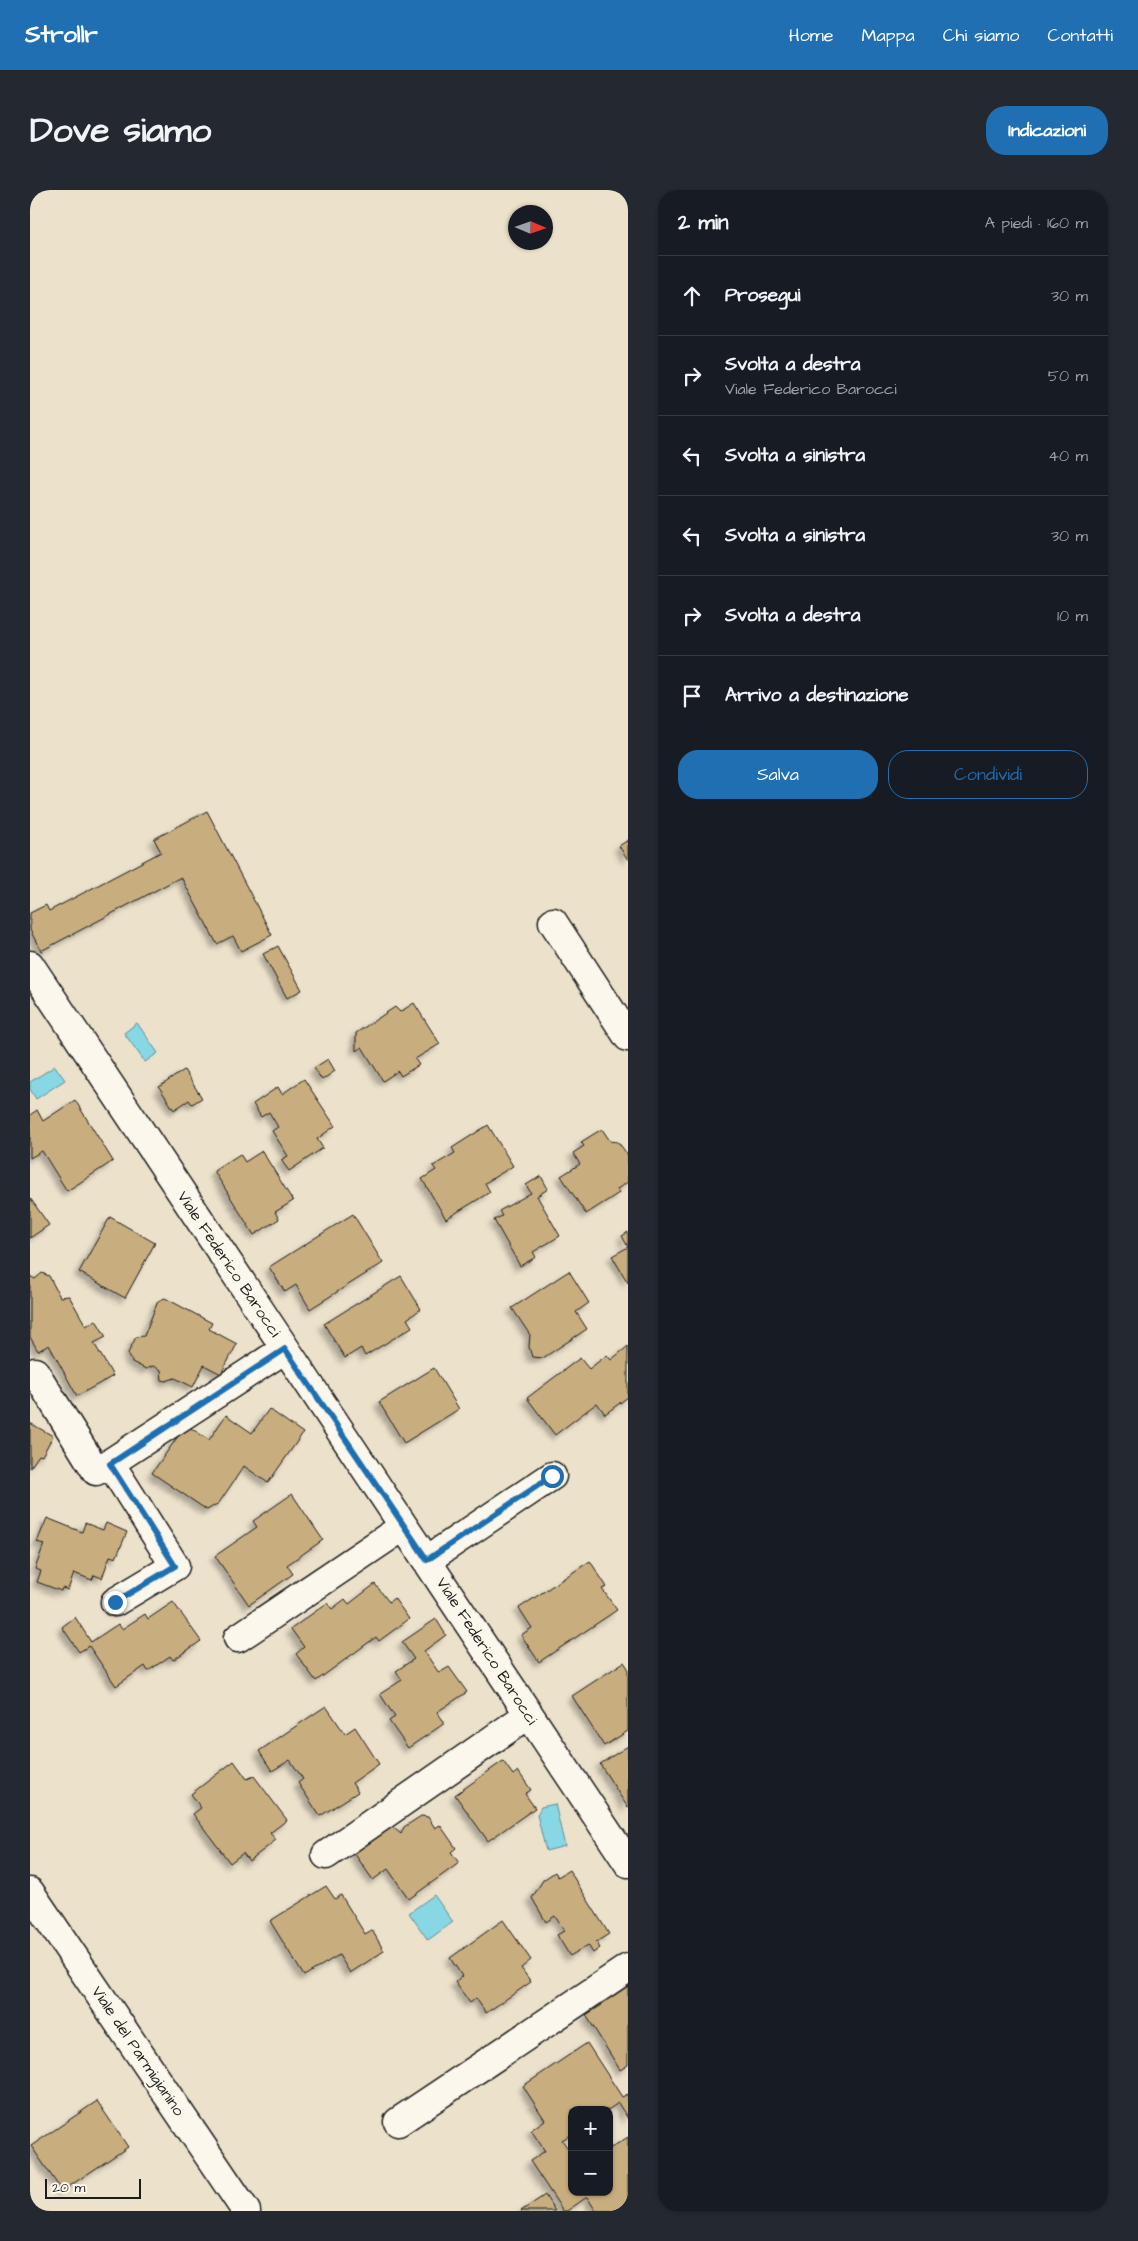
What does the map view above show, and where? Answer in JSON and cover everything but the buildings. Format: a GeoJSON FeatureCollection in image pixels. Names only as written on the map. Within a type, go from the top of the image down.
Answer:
{"type":"FeatureCollection","features":[{"type":"Feature","properties":{"kind":"street"},"geometry":{"type":"LineString","coordinates":[[553,922],[628,1037]]}},
{"type":"Feature","properties":{"kind":"street","name":"Viale Federico Barocci"},"geometry":{"type":"LineString","coordinates":[[30,965],[628,1863]]}},
{"type":"Feature","properties":{"kind":"street"},"geometry":{"type":"LineString","coordinates":[[35,1372],[96,1472],[285,1349]]}},
{"type":"Feature","properties":{"kind":"street"},"geometry":{"type":"LineString","coordinates":[[110,1464],[175,1566],[115,1602]]}},
{"type":"Feature","properties":{"kind":"street"},"geometry":{"type":"LineString","coordinates":[[427,1560],[552,1476]]}},
{"type":"Feature","properties":{"kind":"street"},"geometry":{"type":"LineString","coordinates":[[238,1638],[403,1527]]}},
{"type":"Feature","properties":{"kind":"street"},"geometry":{"type":"LineString","coordinates":[[326,1855],[528,1715]]}},
{"type":"Feature","properties":{"kind":"street","name":"Viale del Parmigianino"},"geometry":{"type":"LineString","coordinates":[[30,1892],[246,2211]]}},
{"type":"Feature","properties":{"kind":"street"},"geometry":{"type":"LineString","coordinates":[[398,2122],[628,1968]]}},
{"type":"Feature","properties":{"kind":"water"},"geometry":{"type":"Polygon","coordinates":[[[137,1023],[158,1053],[145,1062],[124,1033],[137,1023]]]}},
{"type":"Feature","properties":{"kind":"water"},"geometry":{"type":"Polygon","coordinates":[[[55,1066],[65,1080],[36,1099],[30,1089],[30,1082],[55,1066]]]}},
{"type":"Feature","properties":{"kind":"water"},"geometry":{"type":"Polygon","coordinates":[[[555,1804],[565,1846],[546,1851],[537,1815],[541,1807],[555,1804]]]}},
{"type":"Feature","properties":{"kind":"water"},"geometry":{"type":"Polygon","coordinates":[[[434,1895],[453,1922],[428,1940],[409,1913],[434,1895]]]}},
{"type":"Feature","properties":{"kind":"route"},"geometry":{"type":"LineString","coordinates":[[115,1602],[175,1566],[110,1464],[285,1349],[427,1560],[552,1476]]}}]}
